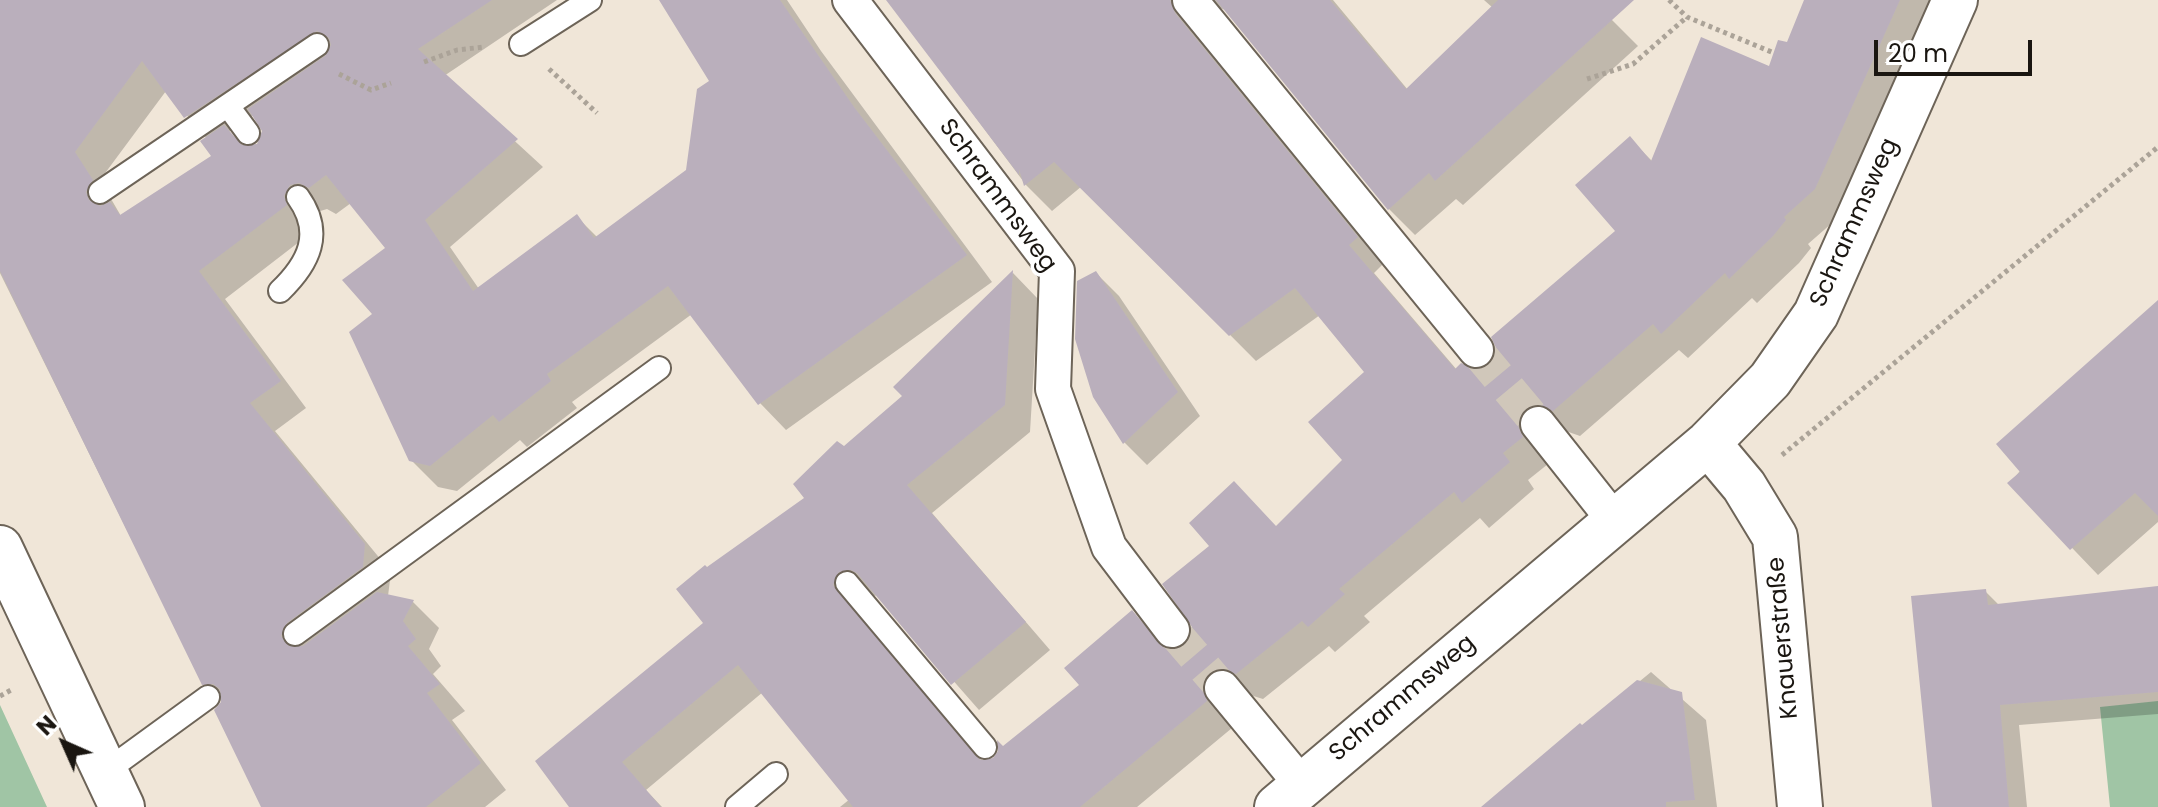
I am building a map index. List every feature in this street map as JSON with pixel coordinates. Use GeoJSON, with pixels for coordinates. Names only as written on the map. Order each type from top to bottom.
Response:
{"type":"FeatureCollection","features":[{"type":"Feature","properties":{"kind":"street","name":"Schrammsweg"},"geometry":{"type":"LineString","coordinates":[[850,0],[1057,271],[1053,389],[1109,547],[1172,630]]}},
{"type":"Feature","properties":{"kind":"street"},"geometry":{"type":"LineString","coordinates":[[1190,0],[1476,350]]}},
{"type":"Feature","properties":{"kind":"street","name":"Schrammsweg"},"geometry":{"type":"LineString","coordinates":[[1222,688],[1290,796],[1708,443],[1770,380],[1816,314],[1955,0]]}},
{"type":"Feature","properties":{"kind":"street"},"geometry":{"type":"LineString","coordinates":[[1538,424],[1614,520]]}},
{"type":"Feature","properties":{"kind":"street","name":"Knauerstraße"},"geometry":{"type":"LineString","coordinates":[[1708,443],[1744,486],[1775,537],[1800,807]]}},
{"type":"Feature","properties":{"kind":"street"},"geometry":{"type":"LineString","coordinates":[[3,561],[114,790]]}},
{"type":"Feature","properties":{"kind":"lane"},"geometry":{"type":"LineString","coordinates":[[521,44],[590,0]]}},
{"type":"Feature","properties":{"kind":"lane"},"geometry":{"type":"LineString","coordinates":[[100,192],[317,45]]}},
{"type":"Feature","properties":{"kind":"lane"},"geometry":{"type":"LineString","coordinates":[[228,106],[248,133]]}},
{"type":"Feature","properties":{"kind":"lane"},"geometry":{"type":"LineString","coordinates":[[280,291],[298,273],[310,251],[314,232],[308,211],[298,197]]}},
{"type":"Feature","properties":{"kind":"lane"},"geometry":{"type":"LineString","coordinates":[[295,634],[659,368]]}},
{"type":"Feature","properties":{"kind":"lane"},"geometry":{"type":"LineString","coordinates":[[847,583],[985,747]]}},
{"type":"Feature","properties":{"kind":"lane"},"geometry":{"type":"LineString","coordinates":[[114,790],[208,697]]}},
{"type":"Feature","properties":{"kind":"lane"},"geometry":{"type":"LineString","coordinates":[[737,807],[776,774]]}},
{"type":"Feature","properties":{"kind":"path"},"geometry":{"type":"LineString","coordinates":[[1669,0],[1687,17],[1774,53]]}},
{"type":"Feature","properties":{"kind":"path"},"geometry":{"type":"LineString","coordinates":[[1587,79],[1633,64],[1687,17]]}},
{"type":"Feature","properties":{"kind":"path"},"geometry":{"type":"LineString","coordinates":[[424,62],[457,50],[521,44],[597,113]]}},
{"type":"Feature","properties":{"kind":"path"},"geometry":{"type":"LineString","coordinates":[[317,45],[340,75],[371,90],[391,83]]}},
{"type":"Feature","properties":{"kind":"path"},"geometry":{"type":"LineString","coordinates":[[1744,486],[2158,147]]}},
{"type":"Feature","properties":{"kind":"green space"},"geometry":{"type":"Polygon","coordinates":[[[2158,701],[2158,807],[2110,807],[2100,707],[2158,701]]]}},
{"type":"Feature","properties":{"kind":"green space"},"geometry":{"type":"Polygon","coordinates":[[[0,705],[47,807],[0,807],[0,705]]]}},
{"type":"Feature","properties":{"kind":"building"},"geometry":{"type":"Polygon","coordinates":[[[0,0],[492,0],[418,49],[518,139],[425,220],[473,291],[577,214],[594,238],[686,170],[697,89],[709,81],[659,0],[780,0],[854,107],[967,255],[758,405],[668,286],[547,374],[551,381],[499,422],[493,415],[430,466],[409,461],[349,332],[372,314],[342,280],[385,248],[326,175],[309,188],[299,183],[290,185],[284,196],[287,205],[199,271],[281,381],[250,403],[365,544],[363,567],[287,623],[281,636],[289,646],[303,646],[377,592],[414,600],[403,621],[416,639],[408,646],[440,684],[427,693],[481,763],[426,807],[261,807],[214,710],[221,702],[220,689],[213,684],[202,685],[0,271],[0,0]],[[317,31],[184,118],[142,61],[75,152],[93,180],[86,192],[89,200],[100,206],[110,202],[120,215],[211,156],[200,141],[224,125],[242,145],[257,144],[262,131],[248,109],[325,56],[331,45],[329,38],[317,31]]]}},
{"type":"Feature","properties":{"kind":"building"},"geometry":{"type":"Polygon","coordinates":[[[886,0],[1170,0],[1175,13],[1358,237],[1349,245],[1455,369],[1461,363],[1478,370],[1494,358],[1496,348],[1491,337],[1615,231],[1575,185],[1630,136],[1651,161],[1701,37],[1769,66],[1778,40],[1787,42],[1804,0],[1900,0],[1815,189],[1784,217],[1786,220],[1773,236],[1729,279],[1725,273],[1661,334],[1653,324],[1553,411],[1536,404],[1525,409],[1518,426],[1523,437],[1503,453],[1510,462],[1462,503],[1454,492],[1339,589],[1345,594],[1308,627],[1302,621],[1236,674],[1219,668],[1210,672],[1203,682],[1207,701],[1080,807],[853,807],[738,665],[622,762],[661,807],[569,807],[535,761],[703,623],[676,589],[705,565],[707,567],[804,498],[793,484],[837,441],[844,446],[902,396],[893,387],[1013,270],[1005,405],[907,485],[1026,622],[951,685],[857,573],[851,570],[839,572],[833,585],[980,760],[993,758],[998,751],[997,740],[1003,746],[1079,685],[1064,668],[1132,610],[1164,648],[1174,650],[1185,645],[1192,627],[1162,584],[1209,546],[1189,523],[1234,481],[1276,526],[1342,460],[1308,422],[1364,372],[1295,288],[1229,336],[1054,162],[1024,186],[1019,169],[1019,175],[886,0]]]}},
{"type":"Feature","properties":{"kind":"building"},"geometry":{"type":"Polygon","coordinates":[[[1216,0],[1330,0],[1406,89],[1498,0],[1634,0],[1435,181],[1429,173],[1388,210],[1216,0]]]}},
{"type":"Feature","properties":{"kind":"building"},"geometry":{"type":"Polygon","coordinates":[[[1096,271],[1178,392],[1123,444],[1093,397],[1075,339],[1077,281],[1096,271]]]}},
{"type":"Feature","properties":{"kind":"building"},"geometry":{"type":"Polygon","coordinates":[[[2158,300],[2158,516],[2135,493],[2070,550],[2007,483],[2020,472],[1996,444],[2158,300]]]}},
{"type":"Feature","properties":{"kind":"building"},"geometry":{"type":"Polygon","coordinates":[[[2158,586],[2158,692],[2000,705],[2009,807],[1932,807],[1911,596],[1986,589],[1988,605],[2158,586]]]}},
{"type":"Feature","properties":{"kind":"building"},"geometry":{"type":"Polygon","coordinates":[[[1637,680],[1682,692],[1695,800],[1666,802],[1666,807],[1481,807],[1580,723],[1582,725],[1637,680]]]}},
{"type":"Feature","properties":{"kind":"tunnel"},"geometry":{"type":"LineString","coordinates":[[1476,350],[1538,424]]}},
{"type":"Feature","properties":{"kind":"tunnel"},"geometry":{"type":"LineString","coordinates":[[1172,630],[1222,688]]}}]}
